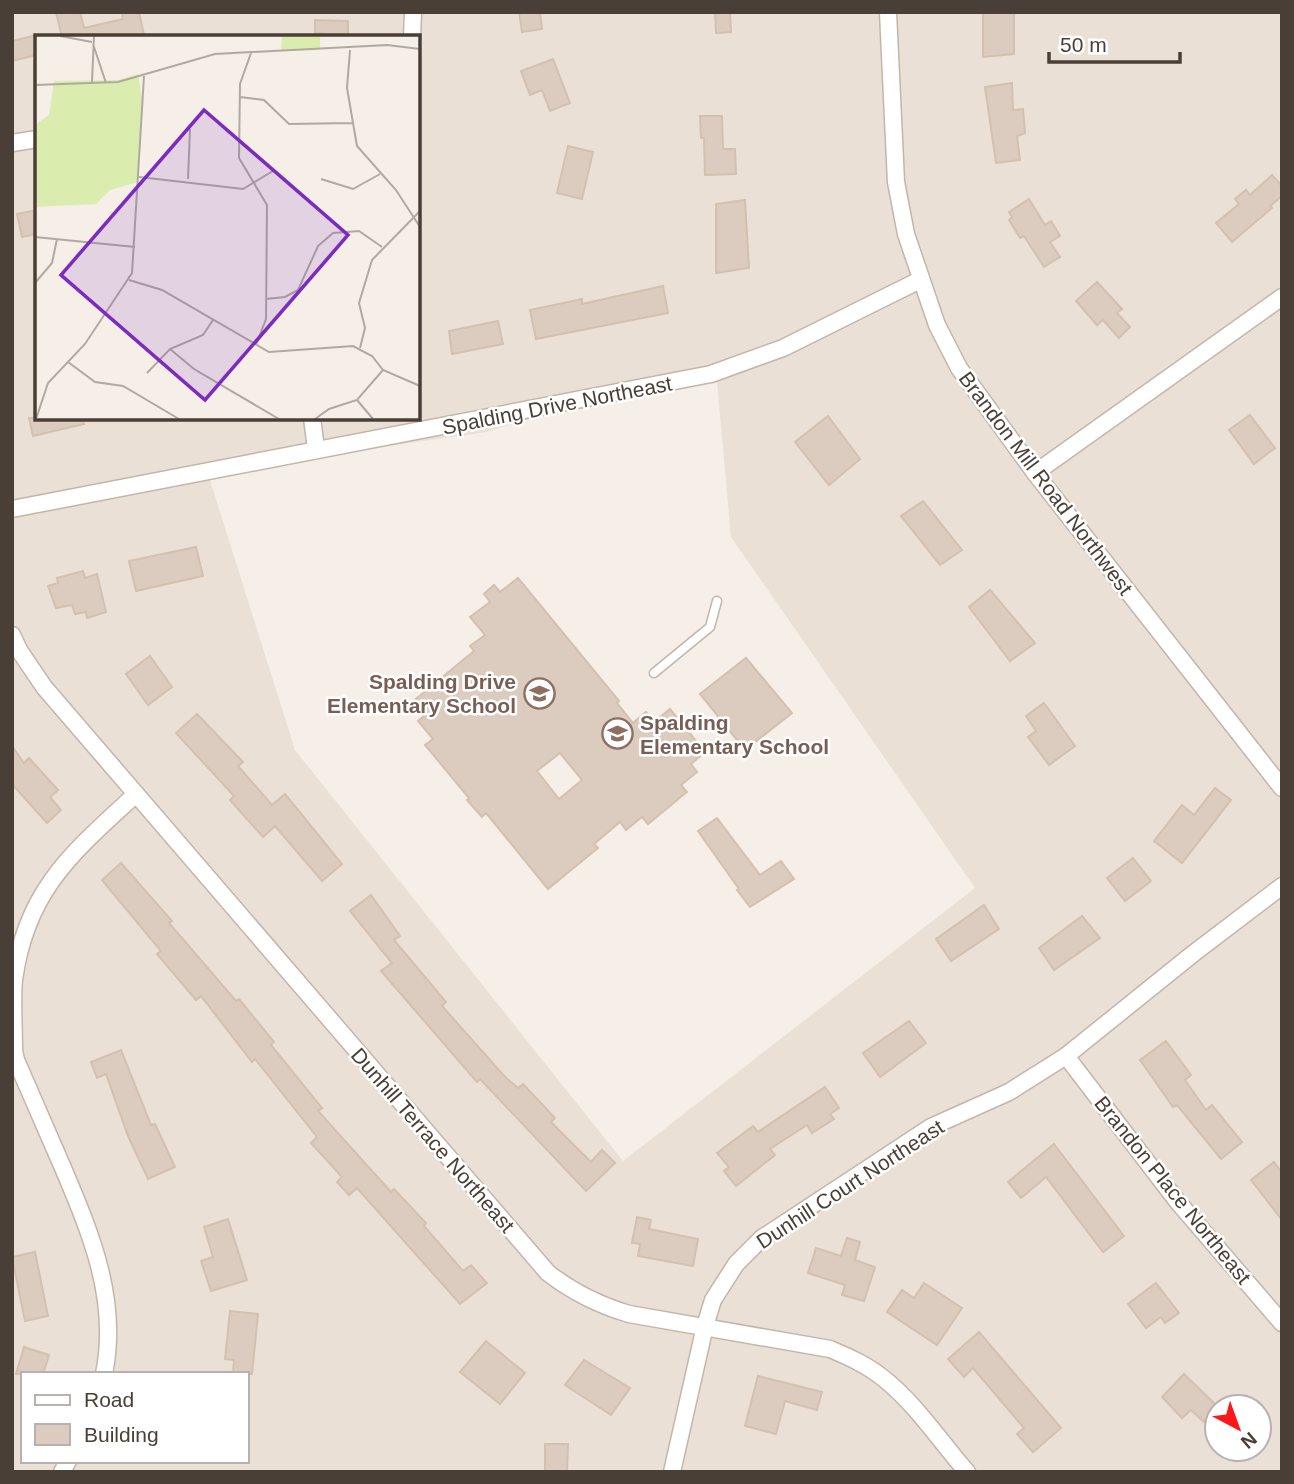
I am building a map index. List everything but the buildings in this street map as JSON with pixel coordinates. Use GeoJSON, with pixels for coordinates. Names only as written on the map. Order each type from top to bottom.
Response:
{"type":"FeatureCollection","features":[{"type":"Feature","properties":{"kind":"street"},"geometry":{"type":"LineString","coordinates":[[412,35],[413,12]]}},
{"type":"Feature","properties":{"kind":"street","name":"Brandon Mill Road Northwest"},"geometry":{"type":"LineString","coordinates":[[887,12],[896,183],[906,234],[937,325],[959,368],[1035,473],[1282,788]]}},
{"type":"Feature","properties":{"kind":"street"},"geometry":{"type":"LineString","coordinates":[[12,144],[35,139]]}},
{"type":"Feature","properties":{"kind":"street","name":"Spalding Drive Northeast"},"geometry":{"type":"LineString","coordinates":[[12,509],[711,374],[783,348],[920,280]]}},
{"type":"Feature","properties":{"kind":"street"},"geometry":{"type":"LineString","coordinates":[[1035,473],[1282,297]]}},
{"type":"Feature","properties":{"kind":"street"},"geometry":{"type":"LineString","coordinates":[[312,420],[316,449]]}},
{"type":"Feature","properties":{"kind":"street","name":"Dunhill Terrace Northeast"},"geometry":{"type":"LineString","coordinates":[[12,635],[44,687],[548,1273],[574,1293],[629,1314],[705,1325],[830,1349],[858,1361],[884,1378],[902,1396],[967,1472]]}},
{"type":"Feature","properties":{"kind":"street"},"geometry":{"type":"LineString","coordinates":[[104,1372],[109,1329],[106,1291],[99,1260],[89,1229],[16,1060],[14,981],[24,932],[47,884],[72,854],[135,795]]}},
{"type":"Feature","properties":{"kind":"street","name":"Dunhill Court Northeast"},"geometry":{"type":"LineString","coordinates":[[672,1472],[713,1300],[726,1276],[743,1255],[762,1238],[931,1128],[1009,1092],[1066,1056],[1282,886]]}},
{"type":"Feature","properties":{"kind":"street","name":"Brandon Place Northeast"},"geometry":{"type":"LineString","coordinates":[[1066,1056],[1177,1201],[1282,1323]]}},
{"type":"Feature","properties":{"kind":"lane"},"geometry":{"type":"LineString","coordinates":[[654,673],[709,626],[717,601]]}},
{"type":"Feature","properties":{"kind":"shaded area"},"geometry":{"type":"Polygon","coordinates":[[[12,12],[1282,12],[1282,1472],[12,1472],[12,12]],[[717,382],[619,391],[487,432],[298,459],[209,477],[295,750],[623,1161],[975,888],[731,537],[717,382]]]}},
{"type":"Feature","properties":{"kind":"place","name":"Spalding Drive Elementary School"},"geometry":{"type":"Point","coordinates":[539,693]}},
{"type":"Feature","properties":{"kind":"place","name":"Spalding Elementary School"},"geometry":{"type":"Point","coordinates":[617,734]}}]}
